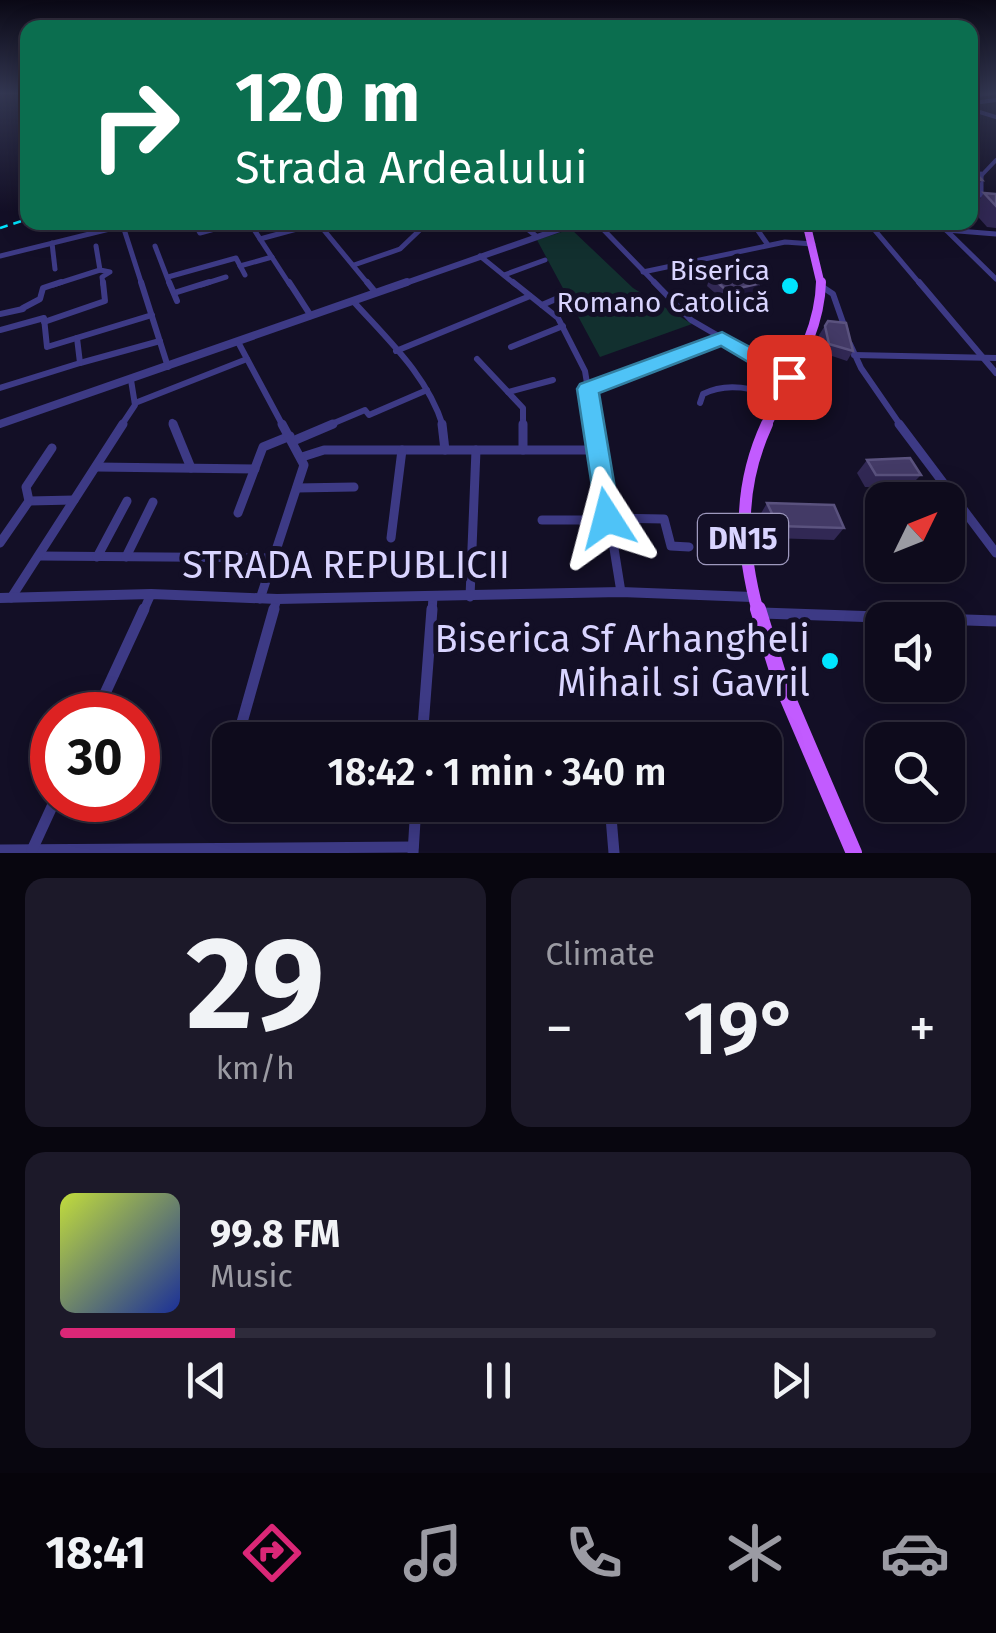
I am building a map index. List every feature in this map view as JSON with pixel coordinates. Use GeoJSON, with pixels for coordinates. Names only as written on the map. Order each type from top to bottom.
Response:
{"type":"FeatureCollection","features":[{"type":"Feature","properties":{"kind":"main road","name":"DN15"},"geometry":{"type":"LineString","coordinates":[[808,230],[822,286],[814,323],[752,453],[743,500],[745,554],[752,597],[854,853]]}},
{"type":"Feature","properties":{"kind":"street"},"geometry":{"type":"LineString","coordinates":[[978,182],[983,169],[996,160]]}},
{"type":"Feature","properties":{"kind":"street"},"geometry":{"type":"LineString","coordinates":[[978,169],[983,169]]}},
{"type":"Feature","properties":{"kind":"street"},"geometry":{"type":"LineString","coordinates":[[978,190],[996,217]]}},
{"type":"Feature","properties":{"kind":"street"},"geometry":{"type":"LineString","coordinates":[[0,256],[106,230]]}},
{"type":"Feature","properties":{"kind":"street"},"geometry":{"type":"LineString","coordinates":[[124,230],[168,367]]}},
{"type":"Feature","properties":{"kind":"street"},"geometry":{"type":"LineString","coordinates":[[254,230],[311,316]]}},
{"type":"Feature","properties":{"kind":"street"},"geometry":{"type":"LineString","coordinates":[[260,240],[294,230]]}},
{"type":"Feature","properties":{"kind":"street"},"geometry":{"type":"LineString","coordinates":[[324,230],[376,293]]}},
{"type":"Feature","properties":{"kind":"street"},"geometry":{"type":"LineString","coordinates":[[354,265],[400,249],[415,230]]}},
{"type":"Feature","properties":{"kind":"street"},"geometry":{"type":"LineString","coordinates":[[529,230],[536,236]]}},
{"type":"Feature","properties":{"kind":"street"},"geometry":{"type":"LineString","coordinates":[[0,424],[555,230]]}},
{"type":"Feature","properties":{"kind":"street"},"geometry":{"type":"LineString","coordinates":[[604,230],[692,320],[789,377]]}},
{"type":"Feature","properties":{"kind":"street"},"geometry":{"type":"LineString","coordinates":[[758,230],[768,245]]}},
{"type":"Feature","properties":{"kind":"street"},"geometry":{"type":"LineString","coordinates":[[875,230],[996,372]]}},
{"type":"Feature","properties":{"kind":"street"},"geometry":{"type":"LineString","coordinates":[[946,230],[996,279]]}},
{"type":"Feature","properties":{"kind":"street"},"geometry":{"type":"LineString","coordinates":[[966,230],[996,234]]}},
{"type":"Feature","properties":{"kind":"street"},"geometry":{"type":"LineString","coordinates":[[644,272],[785,242],[812,244]]}},
{"type":"Feature","properties":{"kind":"street"},"geometry":{"type":"LineString","coordinates":[[52,243],[54,270]]}},
{"type":"Feature","properties":{"kind":"street"},"geometry":{"type":"LineString","coordinates":[[96,246],[100,270]]}},
{"type":"Feature","properties":{"kind":"street"},"geometry":{"type":"LineString","coordinates":[[156,246],[175,296],[226,277]]}},
{"type":"Feature","properties":{"kind":"street"},"geometry":{"type":"LineString","coordinates":[[480,256],[563,326],[584,371],[621,592]]}},
{"type":"Feature","properties":{"kind":"street"},"geometry":{"type":"LineString","coordinates":[[240,266],[272,257]]}},
{"type":"Feature","properties":{"kind":"street"},"geometry":{"type":"LineString","coordinates":[[168,277],[236,258],[245,275]]}},
{"type":"Feature","properties":{"kind":"street"},"geometry":{"type":"LineString","coordinates":[[504,275],[545,260]]}},
{"type":"Feature","properties":{"kind":"street"},"geometry":{"type":"LineString","coordinates":[[0,314],[40,299],[39,291],[43,288],[100,270],[110,272],[102,277],[101,304],[44,322]]}},
{"type":"Feature","properties":{"kind":"street"},"geometry":{"type":"LineString","coordinates":[[822,286],[833,294],[854,355],[957,506],[996,553]]}},
{"type":"Feature","properties":{"kind":"street"},"geometry":{"type":"LineString","coordinates":[[542,305],[566,295]]}},
{"type":"Feature","properties":{"kind":"street"},"geometry":{"type":"LineString","coordinates":[[396,351],[531,296]]}},
{"type":"Feature","properties":{"kind":"street"},"geometry":{"type":"LineString","coordinates":[[353,301],[427,390],[442,414],[447,429],[445,450]]}},
{"type":"Feature","properties":{"kind":"street"},"geometry":{"type":"LineString","coordinates":[[24,308],[24,323]]}},
{"type":"Feature","properties":{"kind":"street"},"geometry":{"type":"LineString","coordinates":[[0,330],[44,318],[46,347],[152,316]]}},
{"type":"Feature","properties":{"kind":"street"},"geometry":{"type":"LineString","coordinates":[[511,347],[563,326]]}},
{"type":"Feature","properties":{"kind":"street"},"geometry":{"type":"LineString","coordinates":[[76,338],[80,363]]}},
{"type":"Feature","properties":{"kind":"street"},"geometry":{"type":"LineString","coordinates":[[587,389],[722,338]]}},
{"type":"Feature","properties":{"kind":"street"},"geometry":{"type":"LineString","coordinates":[[0,388],[160,342]]}},
{"type":"Feature","properties":{"kind":"street"},"geometry":{"type":"LineString","coordinates":[[238,342],[304,464],[260,599]]}},
{"type":"Feature","properties":{"kind":"street"},"geometry":{"type":"LineString","coordinates":[[854,355],[996,358]]}},
{"type":"Feature","properties":{"kind":"street"},"geometry":{"type":"LineString","coordinates":[[476,358],[523,408],[524,450]]}},
{"type":"Feature","properties":{"kind":"street"},"geometry":{"type":"LineString","coordinates":[[6,598],[39,556],[135,403],[248,360]]}},
{"type":"Feature","properties":{"kind":"street"},"geometry":{"type":"LineString","coordinates":[[131,380],[135,403]]}},
{"type":"Feature","properties":{"kind":"street"},"geometry":{"type":"LineString","coordinates":[[508,392],[553,380]]}},
{"type":"Feature","properties":{"kind":"street"},"geometry":{"type":"LineString","coordinates":[[700,403],[702,394],[712,388],[748,388],[779,397]]}},
{"type":"Feature","properties":{"kind":"street"},"geometry":{"type":"LineString","coordinates":[[238,513],[263,447],[366,410],[369,416],[427,390]]}},
{"type":"Feature","properties":{"kind":"street"},"geometry":{"type":"LineString","coordinates":[[172,422],[190,468]]}},
{"type":"Feature","properties":{"kind":"street"},"geometry":{"type":"LineString","coordinates":[[30,502],[26,488],[52,448]]}},
{"type":"Feature","properties":{"kind":"street"},"geometry":{"type":"LineString","coordinates":[[302,457],[324,450],[597,450]]}},
{"type":"Feature","properties":{"kind":"street"},"geometry":{"type":"LineString","coordinates":[[392,538],[402,450]]}},
{"type":"Feature","properties":{"kind":"street"},"geometry":{"type":"LineString","coordinates":[[470,596],[476,450]]}},
{"type":"Feature","properties":{"kind":"street"},"geometry":{"type":"LineString","coordinates":[[96,467],[255,468]]}},
{"type":"Feature","properties":{"kind":"street"},"geometry":{"type":"LineString","coordinates":[[297,488],[354,487]]}},
{"type":"Feature","properties":{"kind":"street"},"geometry":{"type":"LineString","coordinates":[[30,502],[74,500]]}},
{"type":"Feature","properties":{"kind":"street"},"geometry":{"type":"LineString","coordinates":[[0,543],[30,502]]}},
{"type":"Feature","properties":{"kind":"street"},"geometry":{"type":"LineString","coordinates":[[97,557],[127,502]]}},
{"type":"Feature","properties":{"kind":"street"},"geometry":{"type":"LineString","coordinates":[[126,557],[153,502]]}},
{"type":"Feature","properties":{"kind":"street"},"geometry":{"type":"LineString","coordinates":[[542,520],[664,520],[671,546],[689,546]]}},
{"type":"Feature","properties":{"kind":"street"},"geometry":{"type":"LineString","coordinates":[[39,556],[274,558]]}},
{"type":"Feature","properties":{"kind":"street","name":"STRADA REPUBLICII"},"geometry":{"type":"LineString","coordinates":[[6,598],[151,594],[277,599],[621,592],[752,597]]}},
{"type":"Feature","properties":{"kind":"street"},"geometry":{"type":"LineString","coordinates":[[106,692],[151,594]]}},
{"type":"Feature","properties":{"kind":"street"},"geometry":{"type":"LineString","coordinates":[[424,722],[434,596]]}},
{"type":"Feature","properties":{"kind":"street"},"geometry":{"type":"LineString","coordinates":[[242,722],[277,599]]}},
{"type":"Feature","properties":{"kind":"street"},"geometry":{"type":"LineString","coordinates":[[758,613],[996,621]]}},
{"type":"Feature","properties":{"kind":"street"},"geometry":{"type":"LineString","coordinates":[[32,850],[45,822]]}},
{"type":"Feature","properties":{"kind":"street"},"geometry":{"type":"LineString","coordinates":[[0,850],[413,850],[415,822]]}},
{"type":"Feature","properties":{"kind":"street"},"geometry":{"type":"LineString","coordinates":[[611,822],[614,853]]}},
{"type":"Feature","properties":{"kind":"green space"},"geometry":{"type":"Polygon","coordinates":[[[572,230],[633,288],[692,324],[600,357],[537,240],[572,230]]]}},
{"type":"Feature","properties":{"kind":"building"},"geometry":{"type":"Polygon","coordinates":[[[984,193],[996,194],[996,206],[984,193]]]}},
{"type":"Feature","properties":{"kind":"building"},"geometry":{"type":"Polygon","coordinates":[[[744,269],[761,283],[727,291],[710,276],[744,269]]]}},
{"type":"Feature","properties":{"kind":"building"},"geometry":{"type":"Polygon","coordinates":[[[828,321],[846,323],[853,351],[829,344],[825,326],[828,321]]]}},
{"type":"Feature","properties":{"kind":"building"},"geometry":{"type":"Polygon","coordinates":[[[910,458],[921,475],[876,475],[867,460],[910,458]]]}},
{"type":"Feature","properties":{"kind":"building"},"geometry":{"type":"Polygon","coordinates":[[[767,503],[834,505],[844,528],[778,526],[767,503]]]}},
{"type":"Feature","properties":{"kind":"railway"},"geometry":{"type":"LineString","coordinates":[[0,228],[20,222]]}},
{"type":"Feature","properties":{"kind":"place","name":"Biserica Romano Catolică"},"geometry":{"type":"Point","coordinates":[790,286]}},
{"type":"Feature","properties":{"kind":"place","name":"Biserica Sf Arhangheli Mihail si Gavril"},"geometry":{"type":"Point","coordinates":[830,661]}},
{"type":"Feature","properties":{"kind":"route"},"geometry":{"type":"LineString","coordinates":[[607,518],[587,389],[722,338],[789,377]]}}]}
